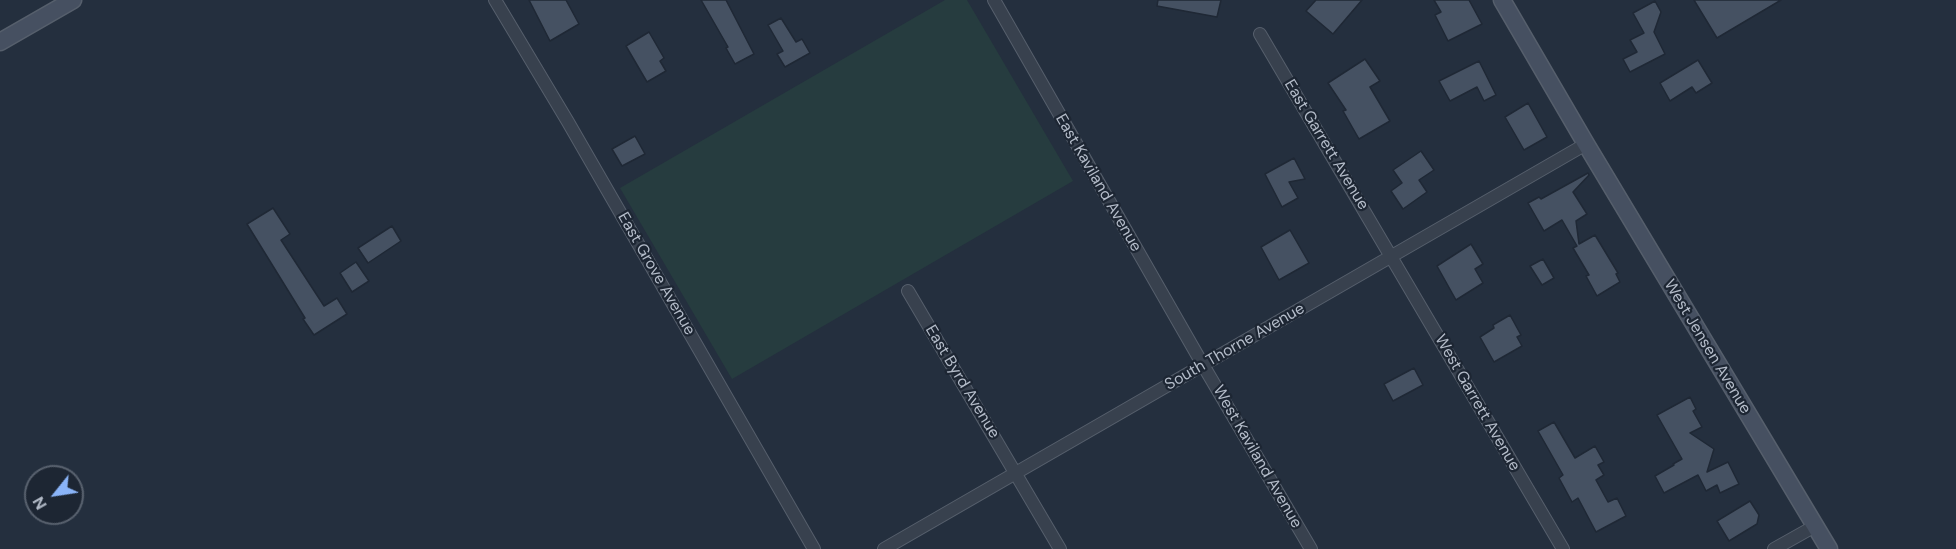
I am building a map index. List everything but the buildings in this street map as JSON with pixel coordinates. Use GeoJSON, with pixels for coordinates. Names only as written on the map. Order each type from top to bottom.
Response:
{"type":"FeatureCollection","features":[{"type":"Feature","properties":{"kind":"street"},"geometry":{"type":"LineString","coordinates":[[0,42],[73,0]]}},
{"type":"Feature","properties":{"kind":"street","name":"East Grove Avenue"},"geometry":{"type":"LineString","coordinates":[[495,0],[568,122],[814,549]]}},
{"type":"Feature","properties":{"kind":"street","name":"East Kaviland Avenue"},"geometry":{"type":"LineString","coordinates":[[994,0],[1203,365]]}},
{"type":"Feature","properties":{"kind":"street","name":"West Jensen Avenue"},"geometry":{"type":"LineString","coordinates":[[1502,0],[1829,549]]}},
{"type":"Feature","properties":{"kind":"street","name":"East Garrett Avenue"},"geometry":{"type":"LineString","coordinates":[[1260,34],[1392,257]]}},
{"type":"Feature","properties":{"kind":"street","name":"South Thorne Avenue"},"geometry":{"type":"LineString","coordinates":[[885,549],[1586,144]]}},
{"type":"Feature","properties":{"kind":"street","name":"West Garrett Avenue"},"geometry":{"type":"LineString","coordinates":[[1392,257],[1563,549]]}},
{"type":"Feature","properties":{"kind":"street","name":"East Byrd Avenue"},"geometry":{"type":"LineString","coordinates":[[908,291],[1060,549]]}},
{"type":"Feature","properties":{"kind":"street","name":"West Kaviland Avenue"},"geometry":{"type":"LineString","coordinates":[[1203,365],[1311,549]]}},
{"type":"Feature","properties":{"kind":"street"},"geometry":{"type":"LineString","coordinates":[[1774,549],[1815,526]]}},
{"type":"Feature","properties":{"kind":"green space"},"geometry":{"type":"Polygon","coordinates":[[[945,0],[967,0],[1073,181],[732,379],[620,188],[945,0]]]}}]}
